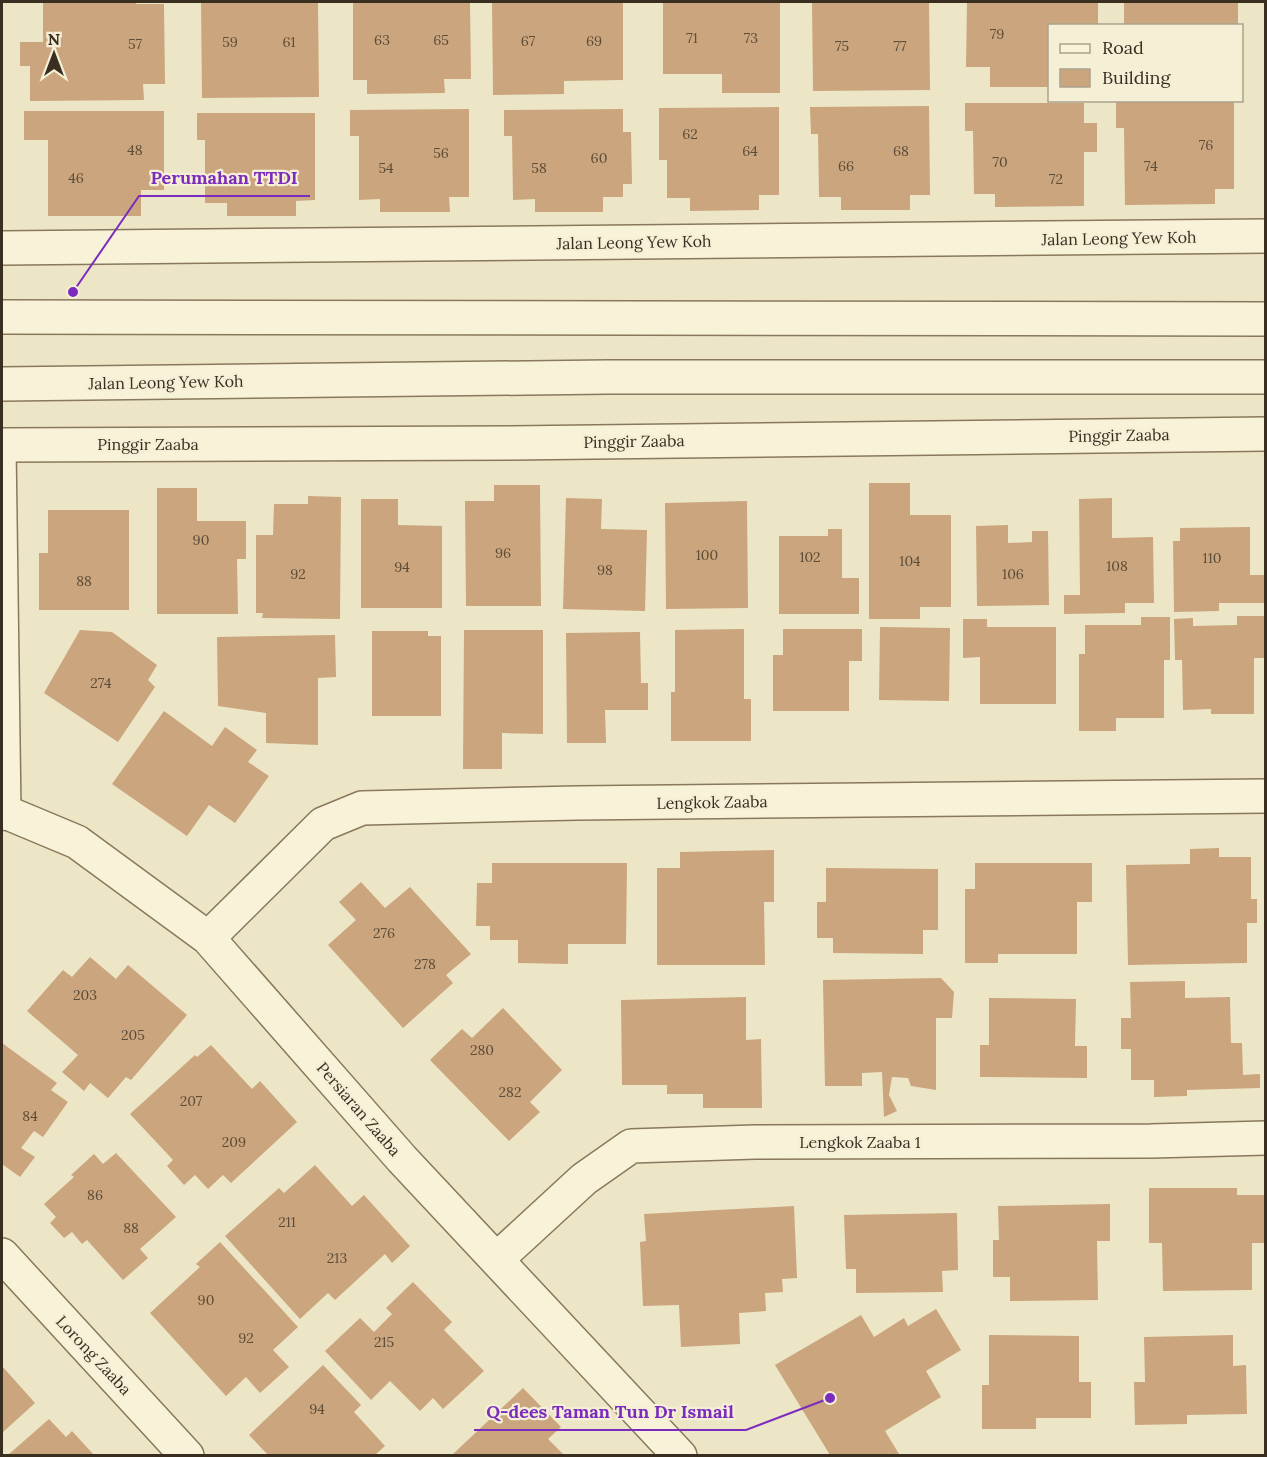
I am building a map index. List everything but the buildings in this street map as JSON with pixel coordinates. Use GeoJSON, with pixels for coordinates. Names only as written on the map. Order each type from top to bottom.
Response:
{"type":"FeatureCollection","features":[{"type":"Feature","properties":{"kind":"street","name":"Jalan Leong Yew Koh"},"geometry":{"type":"LineString","coordinates":[[2,248],[1266,236]]}},
{"type":"Feature","properties":{"kind":"street"},"geometry":{"type":"LineString","coordinates":[[2,317],[1266,319]]}},
{"type":"Feature","properties":{"kind":"street","name":"Jalan Leong Yew Koh"},"geometry":{"type":"LineString","coordinates":[[2,384],[607,377],[1266,377]]}},
{"type":"Feature","properties":{"kind":"street","name":"Pinggir Zaaba"},"geometry":{"type":"LineString","coordinates":[[3,445],[510,443],[1266,434]]}},
{"type":"Feature","properties":{"kind":"street","name":"Lengkok Zaaba"},"geometry":{"type":"LineString","coordinates":[[208,938],[323,824],[362,808],[577,803],[1266,796]]}},
{"type":"Feature","properties":{"kind":"street","name":"Persiaran Zaaba"},"geometry":{"type":"LineString","coordinates":[[6,814],[77,842],[208,938],[402,1159],[680,1455]]}},
{"type":"Feature","properties":{"kind":"street","name":"Lengkok Zaaba 1"},"geometry":{"type":"LineString","coordinates":[[497,1259],[584,1179],[631,1146],[755,1142],[1266,1138]]}},
{"type":"Feature","properties":{"kind":"street","name":"Lorong Zaaba"},"geometry":{"type":"LineString","coordinates":[[2,1255],[187,1455]]}},
{"type":"Feature","properties":{"kind":"lane"},"geometry":{"type":"LineString","coordinates":[[3,445],[6,814]]}},
{"type":"Feature","properties":{"kind":"place","name":"Perumahan TTDI"},"geometry":{"type":"Point","coordinates":[73,292]}},
{"type":"Feature","properties":{"kind":"place","name":"Q-dees Taman Tun Dr Ismail"},"geometry":{"type":"Point","coordinates":[830,1398]}}]}
